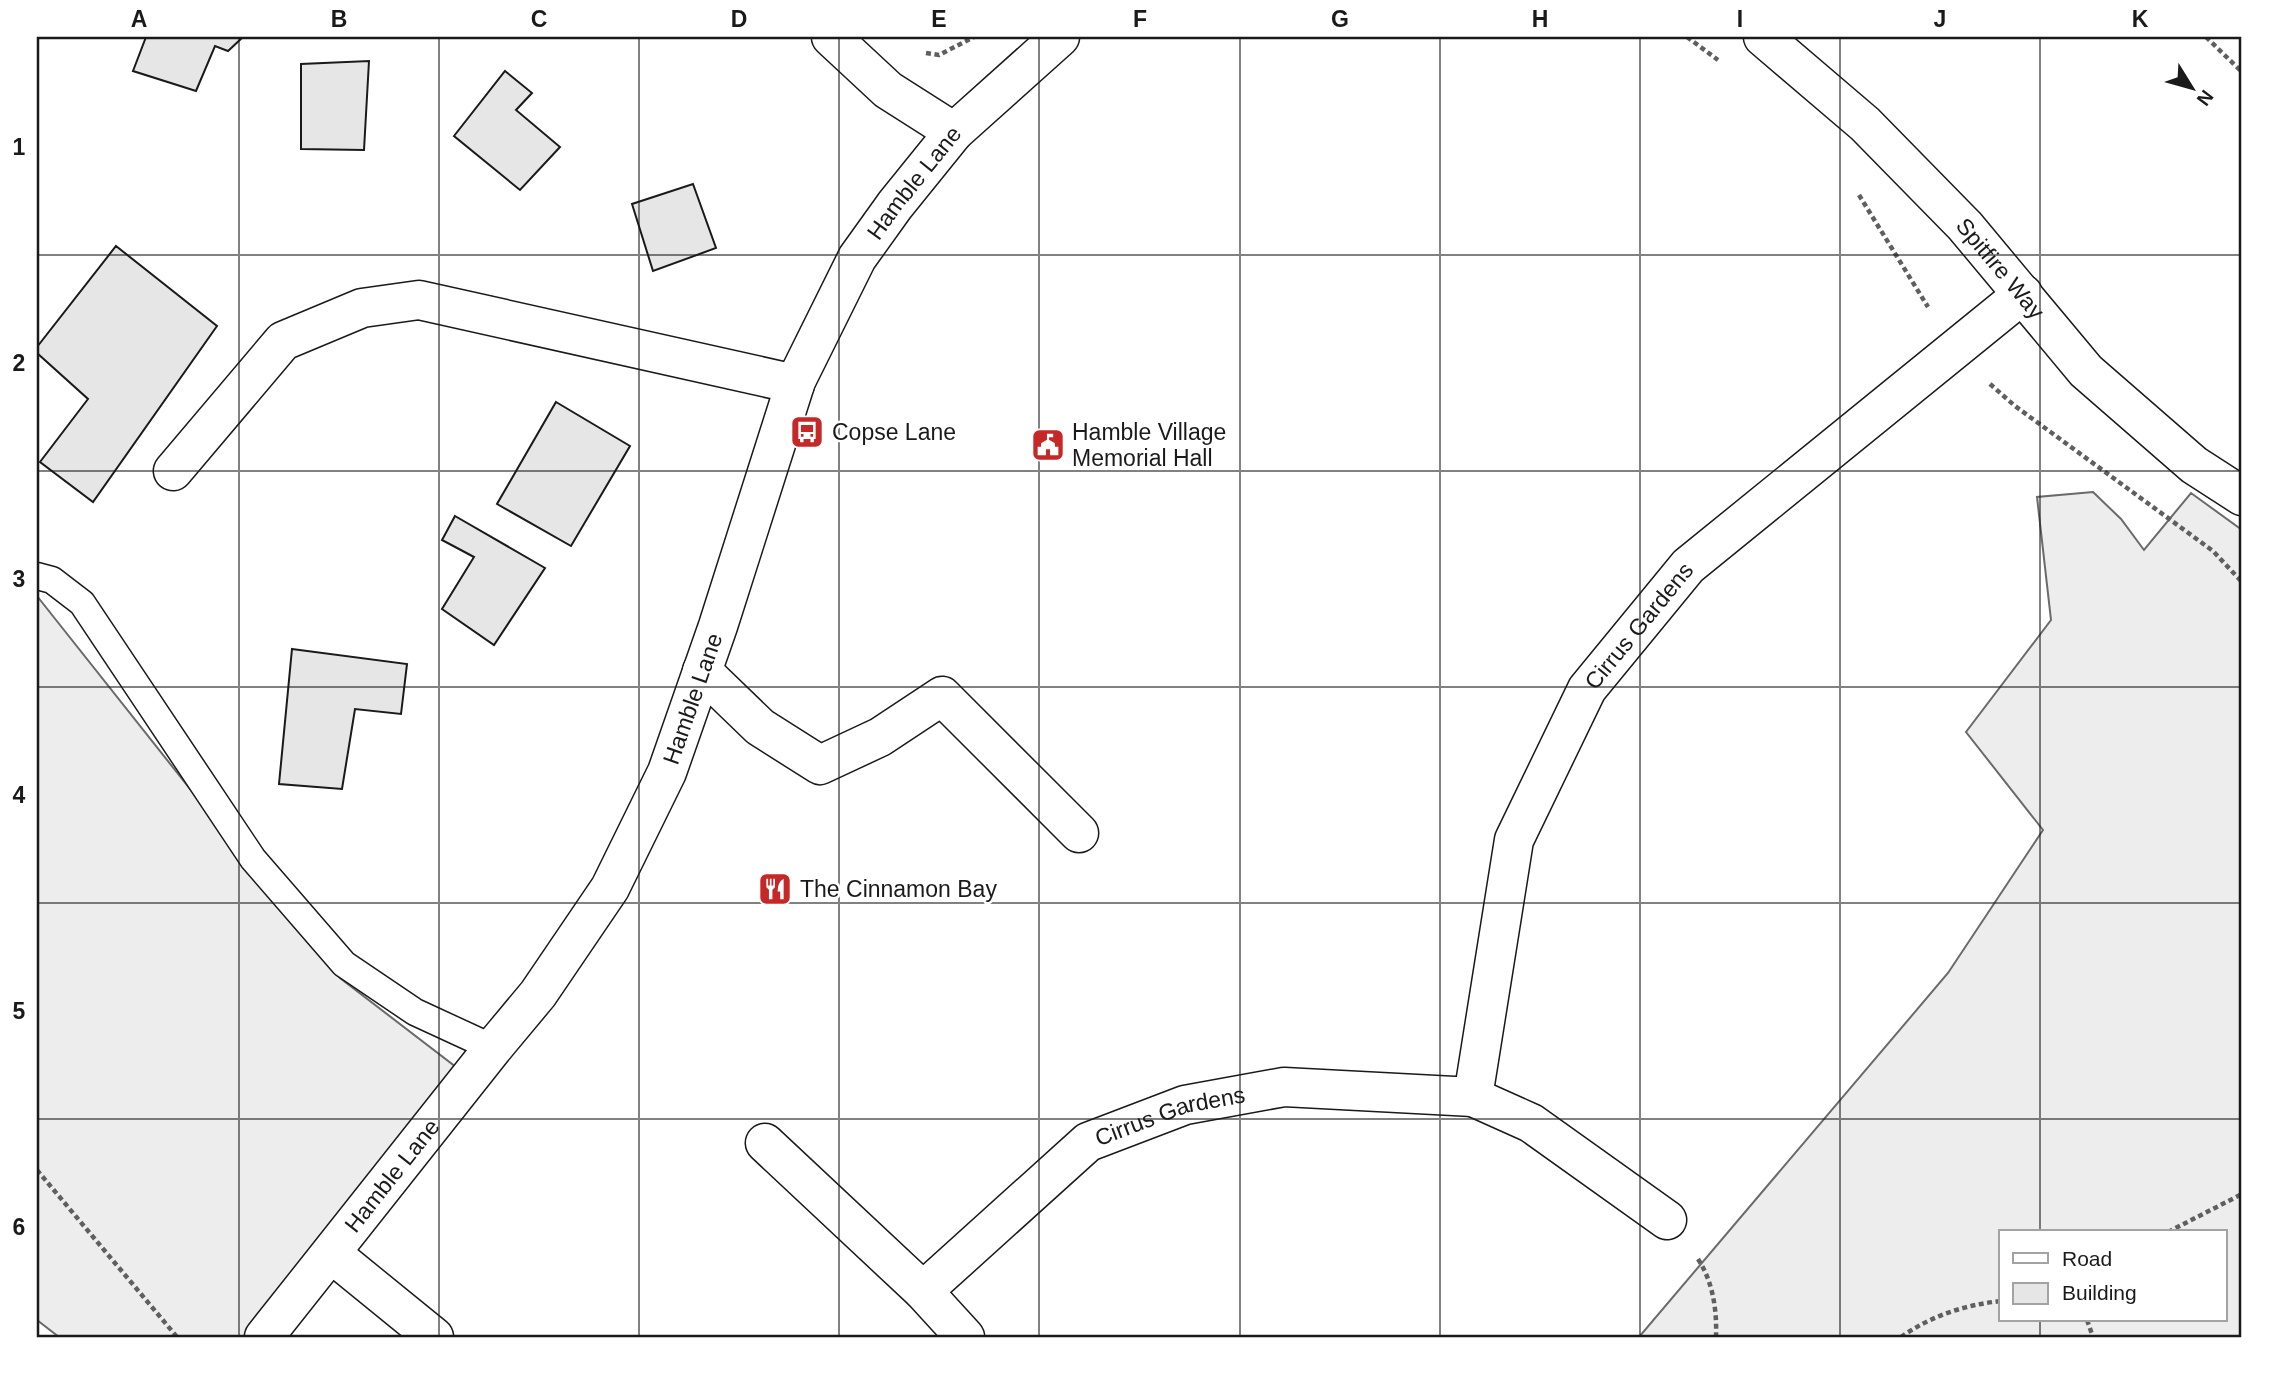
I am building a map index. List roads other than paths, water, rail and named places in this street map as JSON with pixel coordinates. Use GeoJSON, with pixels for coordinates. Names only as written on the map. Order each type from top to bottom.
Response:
{"type":"FeatureCollection","features":[{"type":"Feature","properties":{"kind":"street"},"geometry":{"type":"LineString","coordinates":[[831,37],[888,90],[954,132]]}},
{"type":"Feature","properties":{"kind":"street","name":"Hamble Lane"},"geometry":{"type":"LineString","coordinates":[[264,1337],[538,994],[610,888],[667,772],[718,626],[795,384],[857,258],[954,132],[1060,37]]}},
{"type":"Feature","properties":{"kind":"street","name":"Spitfire Way"},"geometry":{"type":"LineString","coordinates":[[1763,37],[1865,124],[1965,226],[2086,371],[2194,465],[2242,496]]}},
{"type":"Feature","properties":{"kind":"street","name":"Cirrus Gardens"},"geometry":{"type":"LineString","coordinates":[[1473,1097],[1514,839],[1587,689],[1688,566],[2023,294]]}},
{"type":"Feature","properties":{"kind":"street"},"geometry":{"type":"LineString","coordinates":[[173,471],[283,341],[362,308],[390,304],[419,300],[795,384]]}},
{"type":"Feature","properties":{"kind":"street"},"geometry":{"type":"LineString","coordinates":[[702,671],[760,727],[820,765],[880,737],[942,696],[1079,833]]}},
{"type":"Feature","properties":{"kind":"street","name":"Cirrus Gardens"},"geometry":{"type":"LineString","coordinates":[[923,1291],[1088,1142],[1185,1105],[1284,1087],[1473,1097],[1531,1124],[1667,1220]]}},
{"type":"Feature","properties":{"kind":"street"},"geometry":{"type":"LineString","coordinates":[[765,1143],[923,1291],[965,1337]]}},
{"type":"Feature","properties":{"kind":"street"},"geometry":{"type":"LineString","coordinates":[[332,1254],[434,1337]]}},
{"type":"Feature","properties":{"kind":"lane"},"geometry":{"type":"LineString","coordinates":[[37,576],[52,580],[82,603],[253,859],[344,964],[415,1012],[493,1048]]}},
{"type":"Feature","properties":{"kind":"place","name":"Copse Lane"},"geometry":{"type":"Point","coordinates":[807,432]}},
{"type":"Feature","properties":{"kind":"place","name":"Hamble Village Memorial Hall"},"geometry":{"type":"Point","coordinates":[1048,445]}},
{"type":"Feature","properties":{"kind":"place","name":"The Cinnamon Bay"},"geometry":{"type":"Point","coordinates":[775,889]}}]}
